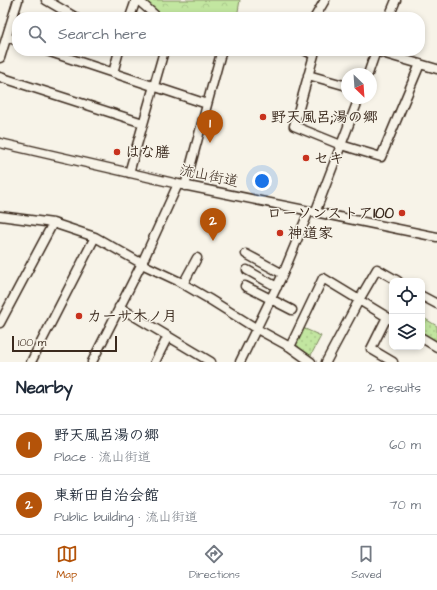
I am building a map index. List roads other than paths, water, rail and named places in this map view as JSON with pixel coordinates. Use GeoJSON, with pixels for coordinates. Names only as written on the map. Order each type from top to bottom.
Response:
{"type":"FeatureCollection","features":[{"type":"Feature","properties":{"kind":"street"},"geometry":{"type":"LineString","coordinates":[[14,12],[18,0]]}},
{"type":"Feature","properties":{"kind":"street"},"geometry":{"type":"LineString","coordinates":[[46,0],[66,12]]}},
{"type":"Feature","properties":{"kind":"street"},"geometry":{"type":"LineString","coordinates":[[132,12],[137,0],[151,12]]}},
{"type":"Feature","properties":{"kind":"street"},"geometry":{"type":"LineString","coordinates":[[318,12],[325,0]]}},
{"type":"Feature","properties":{"kind":"street"},"geometry":{"type":"LineString","coordinates":[[391,12],[396,0]]}},
{"type":"Feature","properties":{"kind":"street"},"geometry":{"type":"LineString","coordinates":[[0,58],[12,20]]}},
{"type":"Feature","properties":{"kind":"street"},"geometry":{"type":"LineString","coordinates":[[7,37],[12,39]]}},
{"type":"Feature","properties":{"kind":"street"},"geometry":{"type":"LineString","coordinates":[[62,56],[207,104]]}},
{"type":"Feature","properties":{"kind":"street"},"geometry":{"type":"LineString","coordinates":[[113,73],[118,56]]}},
{"type":"Feature","properties":{"kind":"street"},"geometry":{"type":"LineString","coordinates":[[129,173],[163,56]]}},
{"type":"Feature","properties":{"kind":"street"},"geometry":{"type":"LineString","coordinates":[[92,362],[182,185],[207,104],[219,56]]}},
{"type":"Feature","properties":{"kind":"street"},"geometry":{"type":"LineString","coordinates":[[314,56],[294,126],[341,145],[381,157],[420,64]]}},
{"type":"Feature","properties":{"kind":"street"},"geometry":{"type":"LineString","coordinates":[[370,68],[374,56]]}},
{"type":"Feature","properties":{"kind":"street"},"geometry":{"type":"LineString","coordinates":[[393,56],[437,68]]}},
{"type":"Feature","properties":{"kind":"street"},"geometry":{"type":"LineString","coordinates":[[308,75],[341,84]]}},
{"type":"Feature","properties":{"kind":"street"},"geometry":{"type":"LineString","coordinates":[[0,78],[143,123]]}},
{"type":"Feature","properties":{"kind":"street"},"geometry":{"type":"LineString","coordinates":[[240,362],[312,212],[357,104]]}},
{"type":"Feature","properties":{"kind":"street","name":"流山街道"},"geometry":{"type":"LineString","coordinates":[[0,143],[182,185],[437,237]]}},
{"type":"Feature","properties":{"kind":"street"},"geometry":{"type":"LineString","coordinates":[[1,218],[52,223],[95,237],[209,299],[257,329],[290,347],[311,362]]}},
{"type":"Feature","properties":{"kind":"street"},"geometry":{"type":"LineString","coordinates":[[0,323],[52,223]]}},
{"type":"Feature","properties":{"kind":"street"},"geometry":{"type":"LineString","coordinates":[[31,362],[95,237]]}},
{"type":"Feature","properties":{"kind":"street"},"geometry":{"type":"LineString","coordinates":[[246,254],[283,274]]}},
{"type":"Feature","properties":{"kind":"street"},"geometry":{"type":"LineString","coordinates":[[183,284],[197,258]]}},
{"type":"Feature","properties":{"kind":"street"},"geometry":{"type":"LineString","coordinates":[[326,362],[377,269],[393,278]]}},
{"type":"Feature","properties":{"kind":"street"},"geometry":{"type":"LineString","coordinates":[[247,270],[277,287]]}},
{"type":"Feature","properties":{"kind":"street"},"geometry":{"type":"LineString","coordinates":[[290,347],[323,278],[389,319],[371,349],[393,362]]}},
{"type":"Feature","properties":{"kind":"street"},"geometry":{"type":"LineString","coordinates":[[246,286],[292,310]]}},
{"type":"Feature","properties":{"kind":"street"},"geometry":{"type":"LineString","coordinates":[[425,298],[437,304]]}},
{"type":"Feature","properties":{"kind":"street"},"geometry":{"type":"LineString","coordinates":[[119,307],[168,336],[199,359],[211,362]]}},
{"type":"Feature","properties":{"kind":"street"},"geometry":{"type":"LineString","coordinates":[[155,362],[168,336]]}},
{"type":"Feature","properties":{"kind":"street"},"geometry":{"type":"LineString","coordinates":[[425,340],[437,347]]}},
{"type":"Feature","properties":{"kind":"place","name":"野天風呂;湯の郷"},"geometry":{"type":"Point","coordinates":[263,117]}},
{"type":"Feature","properties":{"kind":"place","name":"野天風呂湯の郷"},"geometry":{"type":"Point","coordinates":[210,143]}},
{"type":"Feature","properties":{"kind":"place","name":"はな膳"},"geometry":{"type":"Point","coordinates":[117,152]}},
{"type":"Feature","properties":{"kind":"place","name":"セキ"},"geometry":{"type":"Point","coordinates":[306,158]}},
{"type":"Feature","properties":{"kind":"place","name":"ローソンストア100"},"geometry":{"type":"Point","coordinates":[402,213]}},
{"type":"Feature","properties":{"kind":"place","name":"神道家"},"geometry":{"type":"Point","coordinates":[280,233]}},
{"type":"Feature","properties":{"kind":"place","name":"東新田自治会館"},"geometry":{"type":"Point","coordinates":[213,241]}},
{"type":"Feature","properties":{"kind":"place","name":"カーサ木ノ月"},"geometry":{"type":"Point","coordinates":[79,316]}}]}
